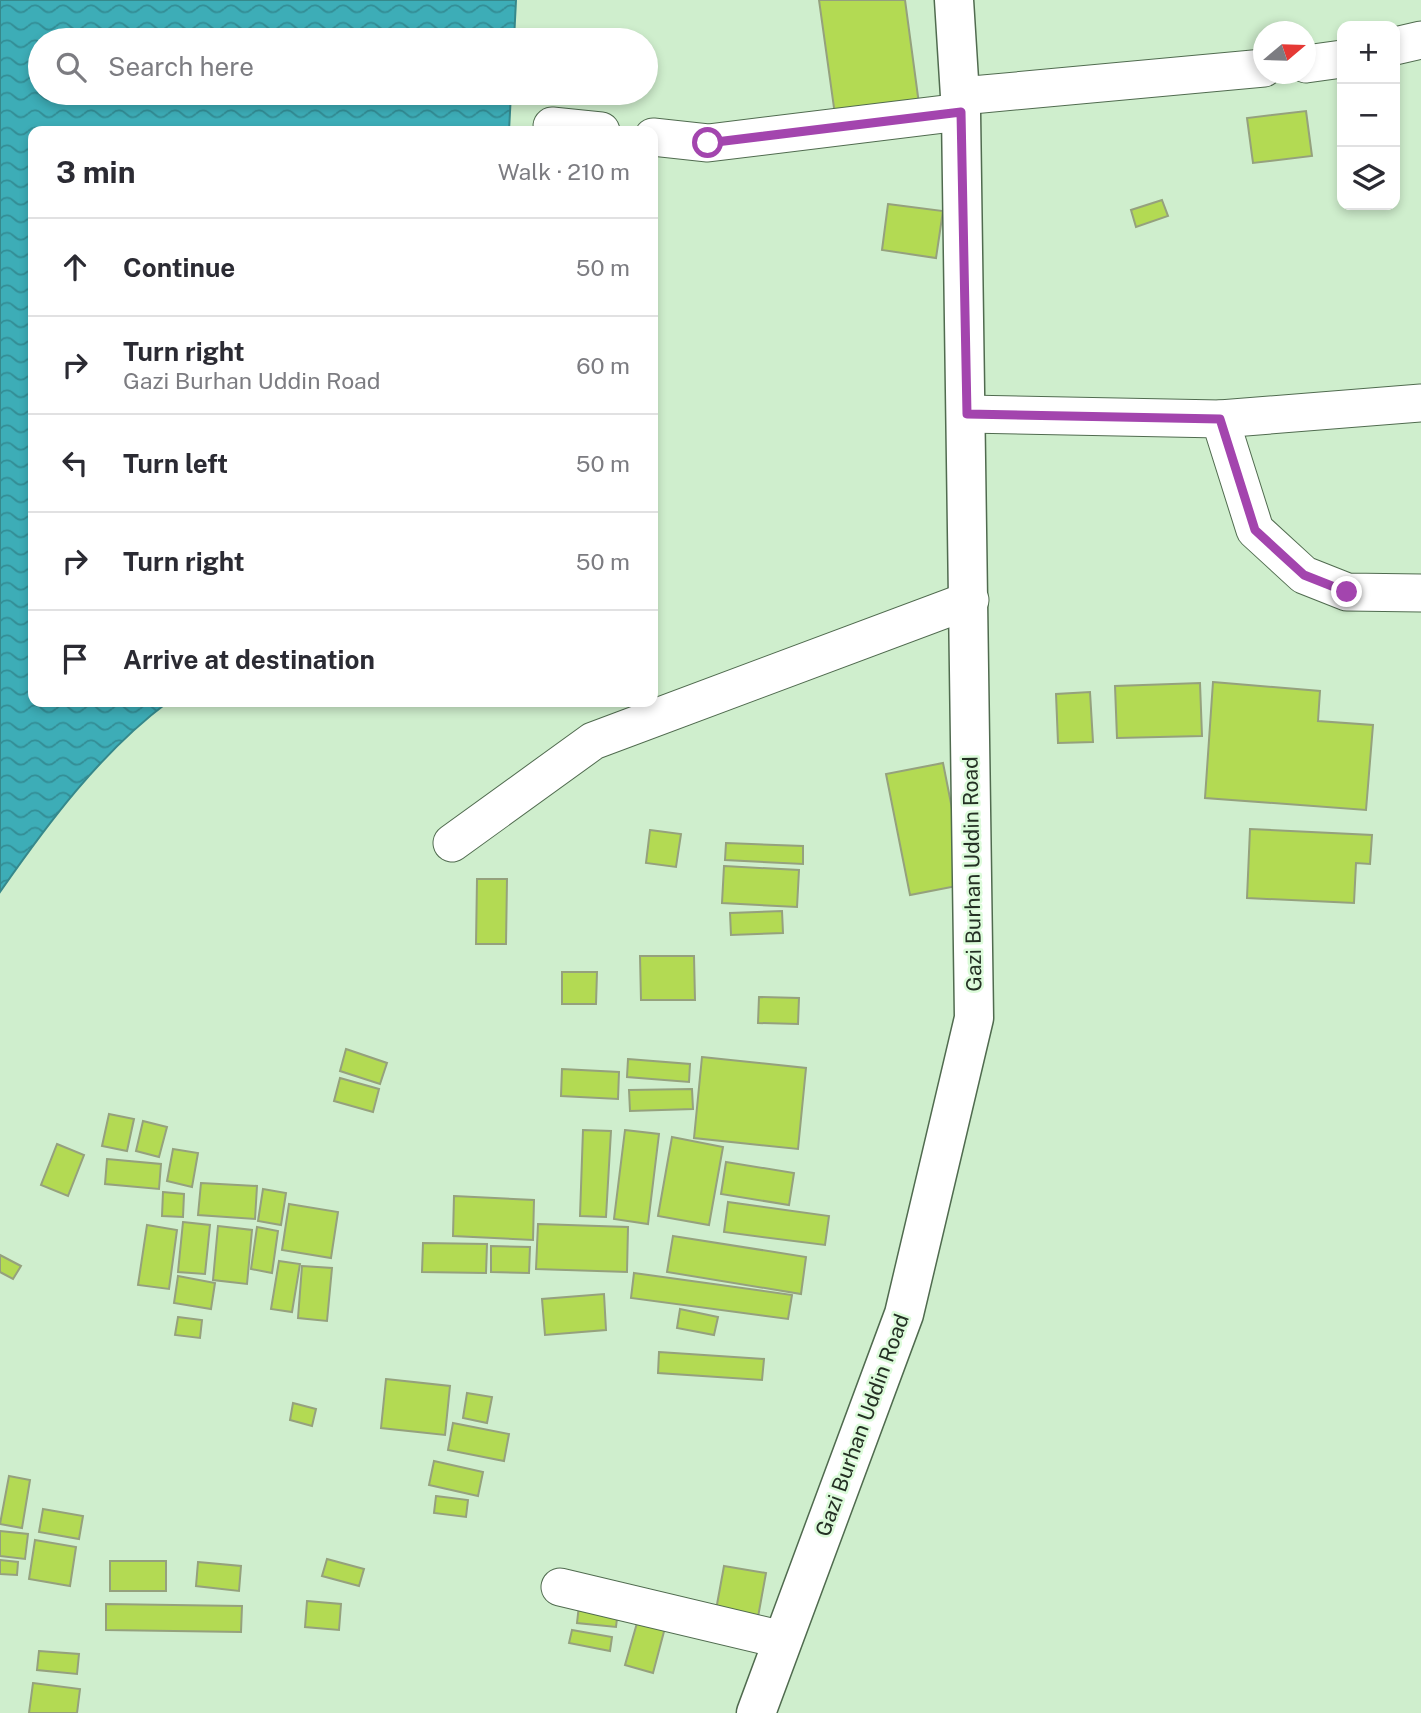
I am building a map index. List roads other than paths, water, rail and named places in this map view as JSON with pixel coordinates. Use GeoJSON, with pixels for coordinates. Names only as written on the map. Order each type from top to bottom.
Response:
{"type":"FeatureCollection","features":[{"type":"Feature","properties":{"kind":"street","name":"Gazi Burhan Uddin Road"},"geometry":{"type":"LineString","coordinates":[[756,1713],[904,1314],[974,1018],[961,104],[954,0]]}},
{"type":"Feature","properties":{"kind":"street"},"geometry":{"type":"LineString","coordinates":[[1400,45],[1421,40]]}},
{"type":"Feature","properties":{"kind":"street"},"geometry":{"type":"LineString","coordinates":[[1316,63],[1337,60]]}},
{"type":"Feature","properties":{"kind":"street"},"geometry":{"type":"LineString","coordinates":[[658,138],[708,143],[961,104],[1253,69]]}},
{"type":"Feature","properties":{"kind":"street"},"geometry":{"type":"LineString","coordinates":[[967,414],[1220,419],[1421,402]]}},
{"type":"Feature","properties":{"kind":"street"},"geometry":{"type":"LineString","coordinates":[[1220,419],[1255,530],[1304,575],[1347,592],[1421,593]]}},
{"type":"Feature","properties":{"kind":"street"},"geometry":{"type":"LineString","coordinates":[[453,843],[593,741],[970,600]]}},
{"type":"Feature","properties":{"kind":"street"},"geometry":{"type":"LineString","coordinates":[[560,1587],[783,1640]]}},
{"type":"Feature","properties":{"kind":"water"},"geometry":{"type":"Polygon","coordinates":[[[0,0],[516,0],[515,28],[28,28],[28,105],[510,105],[509,126],[28,126],[28,707],[162,707],[98,766],[37,840],[0,892],[0,0]]]}}]}
